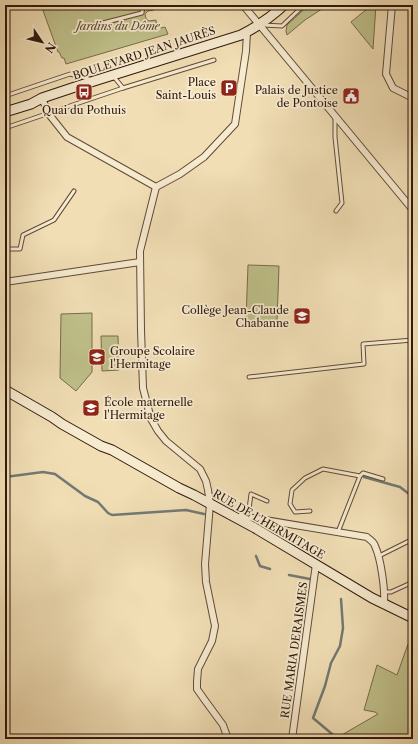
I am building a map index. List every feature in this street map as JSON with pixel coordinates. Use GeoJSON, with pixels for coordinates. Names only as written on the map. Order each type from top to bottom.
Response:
{"type":"FeatureCollection","features":[{"type":"Feature","properties":{"kind":"main road","name":"BOULEVARD JEAN JAURÈS"},"geometry":{"type":"LineString","coordinates":[[5,112],[30,104],[42,98],[247,32],[273,16],[284,5]]}},
{"type":"Feature","properties":{"kind":"main road","name":"RUE DE L'HERMITAGE"},"geometry":{"type":"LineString","coordinates":[[5,390],[52,416],[62,424],[101,446],[112,450],[210,504],[243,518],[327,572],[413,618]]}},
{"type":"Feature","properties":{"kind":"street"},"geometry":{"type":"LineString","coordinates":[[243,5],[413,210]]}},
{"type":"Feature","properties":{"kind":"street"},"geometry":{"type":"LineString","coordinates":[[392,5],[386,74],[393,88],[413,98]]}},
{"type":"Feature","properties":{"kind":"street"},"geometry":{"type":"LineString","coordinates":[[228,739],[220,721],[198,689],[197,682],[198,669],[212,641],[215,626],[206,582],[205,564],[210,504],[207,486],[200,469],[166,441],[158,431],[151,419],[145,400],[143,388],[141,330],[140,251],[156,186],[180,174],[204,157],[235,124],[246,51],[247,32]]}},
{"type":"Feature","properties":{"kind":"street"},"geometry":{"type":"LineString","coordinates":[[42,98],[48,113],[67,137],[156,186]]}},
{"type":"Feature","properties":{"kind":"street"},"geometry":{"type":"LineString","coordinates":[[5,282],[140,262]]}},
{"type":"Feature","properties":{"kind":"street"},"geometry":{"type":"LineString","coordinates":[[243,518],[367,537],[375,544],[379,556],[384,603]]}},
{"type":"Feature","properties":{"kind":"street","name":"RUE MARIA DERAISMES"},"geometry":{"type":"LineString","coordinates":[[292,739],[316,564]]}},
{"type":"Feature","properties":{"kind":"lane"},"geometry":{"type":"LineString","coordinates":[[95,25],[142,13],[143,5]]}},
{"type":"Feature","properties":{"kind":"lane"},"geometry":{"type":"LineString","coordinates":[[259,25],[282,26],[304,5]]}},
{"type":"Feature","properties":{"kind":"lane"},"geometry":{"type":"LineString","coordinates":[[5,128],[124,88],[214,60]]}},
{"type":"Feature","properties":{"kind":"lane"},"geometry":{"type":"LineString","coordinates":[[5,96],[70,74],[94,81]]}},
{"type":"Feature","properties":{"kind":"lane"},"geometry":{"type":"LineString","coordinates":[[112,75],[124,88]]}},
{"type":"Feature","properties":{"kind":"lane"},"geometry":{"type":"LineString","coordinates":[[335,116],[335,137],[342,203],[336,211]]}},
{"type":"Feature","properties":{"kind":"lane"},"geometry":{"type":"LineString","coordinates":[[5,249],[20,249],[23,235],[54,220],[74,192]]}},
{"type":"Feature","properties":{"kind":"lane"},"geometry":{"type":"LineString","coordinates":[[249,377],[364,364],[363,344],[413,340]]}},
{"type":"Feature","properties":{"kind":"lane"},"geometry":{"type":"LineString","coordinates":[[310,510],[295,512],[290,504],[292,490],[305,478],[323,469],[360,476],[363,473],[383,479]]}},
{"type":"Feature","properties":{"kind":"lane"},"geometry":{"type":"LineString","coordinates":[[338,532],[360,476]]}},
{"type":"Feature","properties":{"kind":"lane"},"geometry":{"type":"LineString","coordinates":[[243,518],[251,494],[267,501]]}},
{"type":"Feature","properties":{"kind":"lane"},"geometry":{"type":"LineString","coordinates":[[379,556],[413,539]]}},
{"type":"Feature","properties":{"kind":"lane"},"geometry":{"type":"LineString","coordinates":[[384,592],[391,592],[413,582]]}},
{"type":"Feature","properties":{"kind":"green space","name":"Jardins du Dôme"},"geometry":{"type":"Polygon","coordinates":[[[41,5],[153,5],[154,10],[148,11],[145,14],[146,19],[149,21],[156,20],[157,29],[165,27],[168,34],[66,64],[64,58],[62,58],[58,52],[41,5]]]}},
{"type":"Feature","properties":{"kind":"green space"},"geometry":{"type":"Polygon","coordinates":[[[309,5],[328,5],[305,20],[287,35],[287,25],[309,5]]]}},
{"type":"Feature","properties":{"kind":"green space"},"geometry":{"type":"Polygon","coordinates":[[[372,5],[376,5],[373,49],[351,22],[372,5]]]}},
{"type":"Feature","properties":{"kind":"green space"},"geometry":{"type":"Polygon","coordinates":[[[248,265],[279,266],[277,322],[246,320],[248,265]]]}},
{"type":"Feature","properties":{"kind":"green space"},"geometry":{"type":"Polygon","coordinates":[[[92,313],[92,372],[76,391],[60,378],[61,314],[92,313]]]}},
{"type":"Feature","properties":{"kind":"green space"},"geometry":{"type":"Polygon","coordinates":[[[101,336],[118,336],[119,370],[102,371],[101,336]]]}},
{"type":"Feature","properties":{"kind":"green space"},"geometry":{"type":"Polygon","coordinates":[[[408,644],[413,646],[413,739],[342,739],[340,736],[378,714],[364,710],[377,665],[397,675],[408,644]]]}},
{"type":"Feature","properties":{"kind":"waterway"},"geometry":{"type":"LineString","coordinates":[[5,477],[43,472],[55,474],[85,496],[98,502],[108,513],[112,515],[186,510],[204,514]]}},
{"type":"Feature","properties":{"kind":"waterway"},"geometry":{"type":"LineString","coordinates":[[364,477],[400,487],[413,497]]}},
{"type":"Feature","properties":{"kind":"waterway"},"geometry":{"type":"LineString","coordinates":[[256,556],[260,566],[270,569]]}},
{"type":"Feature","properties":{"kind":"waterway"},"geometry":{"type":"LineString","coordinates":[[289,575],[310,579]]}},
{"type":"Feature","properties":{"kind":"waterway"},"geometry":{"type":"LineString","coordinates":[[338,739],[313,718],[325,686],[331,663],[340,646],[343,628],[341,599]]}},
{"type":"Feature","properties":{"kind":"place","name":"Place Saint-Louis"},"geometry":{"type":"Point","coordinates":[229,88]}},
{"type":"Feature","properties":{"kind":"place","name":"Quai du Pothuis"},"geometry":{"type":"Point","coordinates":[84,92]}},
{"type":"Feature","properties":{"kind":"place","name":"Palais de Justice de Pontoise"},"geometry":{"type":"Point","coordinates":[351,96]}},
{"type":"Feature","properties":{"kind":"place","name":"Collège Jean-Claude Chabanne"},"geometry":{"type":"Point","coordinates":[302,316]}},
{"type":"Feature","properties":{"kind":"place","name":"Groupe Scolaire l'Hermitage"},"geometry":{"type":"Point","coordinates":[97,357]}},
{"type":"Feature","properties":{"kind":"place","name":"École maternelle l'Hermitage"},"geometry":{"type":"Point","coordinates":[91,408]}}]}
